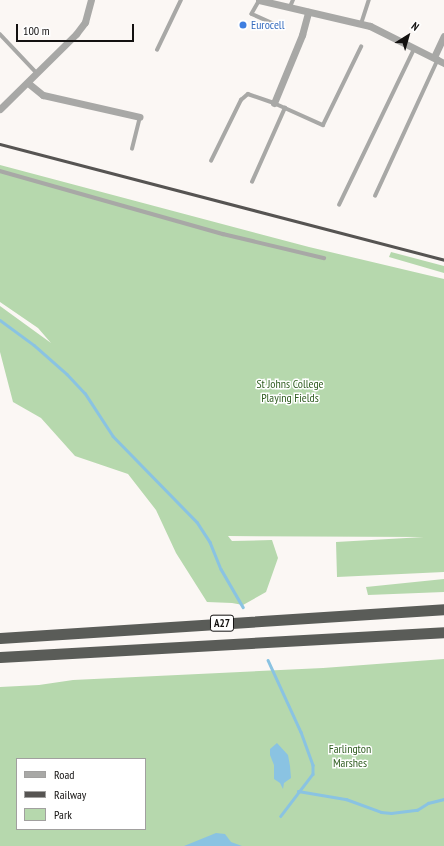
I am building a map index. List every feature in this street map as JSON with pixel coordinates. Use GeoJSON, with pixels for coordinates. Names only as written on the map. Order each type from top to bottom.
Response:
{"type":"FeatureCollection","features":[{"type":"Feature","properties":{"kind":"highway","name":"A27"},"geometry":{"type":"LineString","coordinates":[[0,638],[444,609]]}},
{"type":"Feature","properties":{"kind":"highway","name":"A27"},"geometry":{"type":"LineString","coordinates":[[0,657],[444,632]]}},
{"type":"Feature","properties":{"kind":"street"},"geometry":{"type":"LineString","coordinates":[[0,109],[76,34],[85,22],[91,0]]}},
{"type":"Feature","properties":{"kind":"street"},"geometry":{"type":"LineString","coordinates":[[260,0],[361,24],[438,60],[444,36]]}},
{"type":"Feature","properties":{"kind":"street"},"geometry":{"type":"LineString","coordinates":[[274,103],[302,35],[308,12]]}},
{"type":"Feature","properties":{"kind":"street"},"geometry":{"type":"LineString","coordinates":[[28,83],[38,92],[51,97],[140,118]]}},
{"type":"Feature","properties":{"kind":"lane"},"geometry":{"type":"LineString","coordinates":[[157,50],[181,0]]}},
{"type":"Feature","properties":{"kind":"lane"},"geometry":{"type":"LineString","coordinates":[[260,0],[252,14],[283,28]]}},
{"type":"Feature","properties":{"kind":"lane"},"geometry":{"type":"LineString","coordinates":[[290,7],[293,0]]}},
{"type":"Feature","properties":{"kind":"lane"},"geometry":{"type":"LineString","coordinates":[[361,24],[369,0]]}},
{"type":"Feature","properties":{"kind":"lane"},"geometry":{"type":"LineString","coordinates":[[0,34],[36,72]]}},
{"type":"Feature","properties":{"kind":"lane"},"geometry":{"type":"LineString","coordinates":[[211,161],[241,100],[248,94],[274,103],[323,125],[361,47]]}},
{"type":"Feature","properties":{"kind":"lane"},"geometry":{"type":"LineString","coordinates":[[339,205],[415,48]]}},
{"type":"Feature","properties":{"kind":"lane"},"geometry":{"type":"LineString","coordinates":[[374,196],[438,60]]}},
{"type":"Feature","properties":{"kind":"lane"},"geometry":{"type":"LineString","coordinates":[[252,182],[285,108]]}},
{"type":"Feature","properties":{"kind":"lane"},"geometry":{"type":"LineString","coordinates":[[132,149],[140,118]]}},
{"type":"Feature","properties":{"kind":"lane"},"geometry":{"type":"LineString","coordinates":[[0,171],[223,234],[324,258]]}},
{"type":"Feature","properties":{"kind":"green space","name":"St Johns College Playing Fields"},"geometry":{"type":"Polygon","coordinates":[[[0,165],[309,247],[444,279],[444,572],[337,577],[336,542],[424,537],[228,536],[232,541],[272,540],[278,558],[266,592],[243,605],[207,602],[176,553],[156,510],[128,474],[75,456],[41,418],[13,402],[0,352],[0,306],[51,343],[38,328],[0,302],[0,165]]]}},
{"type":"Feature","properties":{"kind":"green space"},"geometry":{"type":"Polygon","coordinates":[[[391,252],[444,266],[444,273],[389,257],[391,252]]]}},
{"type":"Feature","properties":{"kind":"green space"},"geometry":{"type":"Polygon","coordinates":[[[444,579],[444,592],[368,595],[366,587],[444,579]]]}},
{"type":"Feature","properties":{"kind":"green space","name":"Farlington Marshes"},"geometry":{"type":"Polygon","coordinates":[[[444,659],[444,846],[0,846],[0,687],[39,685],[73,680],[323,668],[444,659]]]}},
{"type":"Feature","properties":{"kind":"water"},"geometry":{"type":"Polygon","coordinates":[[[277,743],[288,755],[290,766],[291,778],[284,783],[283,789],[280,783],[274,779],[274,765],[270,755],[270,749],[277,743]]]}},
{"type":"Feature","properties":{"kind":"water"},"geometry":{"type":"Polygon","coordinates":[[[216,833],[225,834],[231,842],[242,846],[184,846],[216,833]]]}},
{"type":"Feature","properties":{"kind":"waterway"},"geometry":{"type":"LineString","coordinates":[[0,320],[34,345],[67,374],[85,393],[113,436],[197,522],[210,542],[221,569],[243,607]]}},
{"type":"Feature","properties":{"kind":"waterway"},"geometry":{"type":"LineString","coordinates":[[268,660],[301,732],[313,765],[313,774],[281,816]]}},
{"type":"Feature","properties":{"kind":"waterway"},"geometry":{"type":"LineString","coordinates":[[298,791],[346,799],[381,812],[391,813],[417,810],[428,803],[444,799]]}},
{"type":"Feature","properties":{"kind":"railway"},"geometry":{"type":"LineString","coordinates":[[0,144],[444,260]]}},
{"type":"Feature","properties":{"kind":"place","name":"Eurocell"},"geometry":{"type":"Point","coordinates":[243,25]}}]}
